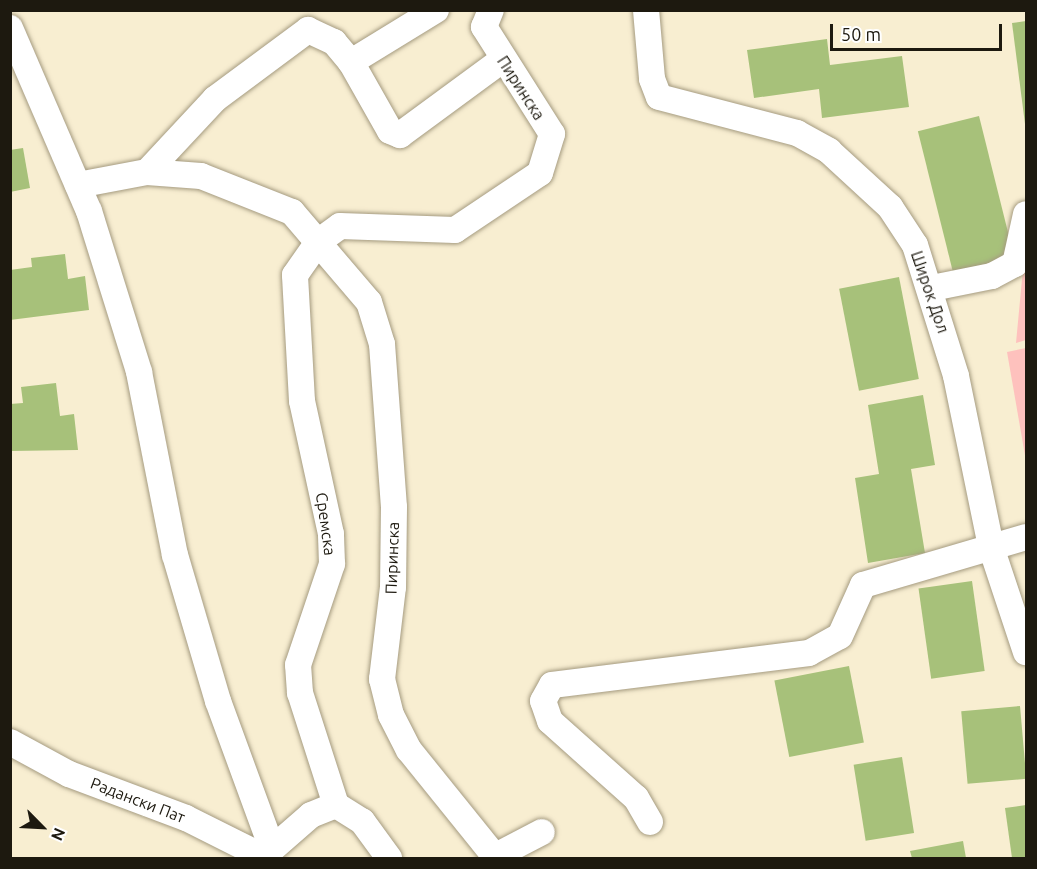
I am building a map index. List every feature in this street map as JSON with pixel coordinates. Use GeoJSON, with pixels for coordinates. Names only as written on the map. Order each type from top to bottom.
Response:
{"type":"FeatureCollection","features":[{"type":"Feature","properties":{"kind":"street"},"geometry":{"type":"LineString","coordinates":[[351,62],[436,10]]}},
{"type":"Feature","properties":{"kind":"street","name":"Широк Дол"},"geometry":{"type":"LineString","coordinates":[[646,10],[652,80],[659,97],[760,120],[829,151],[890,207],[915,245],[932,288],[957,376],[991,547],[1026,652]]}},
{"type":"Feature","properties":{"kind":"street","name":"Пиринска"},"geometry":{"type":"LineString","coordinates":[[318,242],[340,226],[455,230],[540,173],[552,134],[502,60],[483,16]]}},
{"type":"Feature","properties":{"kind":"street"},"geometry":{"type":"LineString","coordinates":[[10,28],[78,185],[139,372],[175,555],[218,701],[267,853],[336,805],[362,821],[389,858]]}},
{"type":"Feature","properties":{"kind":"street"},"geometry":{"type":"LineString","coordinates":[[147,172],[215,99],[308,30],[334,42],[351,62],[390,131],[400,135],[502,60]]}},
{"type":"Feature","properties":{"kind":"street","name":"Пиринска"},"geometry":{"type":"LineString","coordinates":[[78,185],[147,172],[201,176],[292,212],[369,302],[382,344],[394,507],[393,587],[382,679],[391,715],[409,750],[494,858]]}},
{"type":"Feature","properties":{"kind":"street"},"geometry":{"type":"LineString","coordinates":[[932,288],[992,276],[1015,264],[1026,214]]}},
{"type":"Feature","properties":{"kind":"street","name":"Сремска"},"geometry":{"type":"LineString","coordinates":[[318,242],[295,275],[294,316],[302,401],[331,534],[332,564],[298,665],[316,754],[336,805]]}},
{"type":"Feature","properties":{"kind":"street"},"geometry":{"type":"LineString","coordinates":[[650,822],[636,798],[550,721],[543,701],[552,685],[809,653],[840,636],[863,585],[1026,537]]}},
{"type":"Feature","properties":{"kind":"street","name":"Радански Пат"},"geometry":{"type":"LineString","coordinates":[[10,742],[69,774],[186,818],[267,853]]}},
{"type":"Feature","properties":{"kind":"street"},"geometry":{"type":"LineString","coordinates":[[494,858],[542,832]]}},
{"type":"Feature","properties":{"kind":"shaded area"},"geometry":{"type":"Polygon","coordinates":[[[1026,237],[1026,340],[1016,343],[1026,237]]]}},
{"type":"Feature","properties":{"kind":"shaded area"},"geometry":{"type":"Polygon","coordinates":[[[1026,348],[1026,461],[1007,352],[1026,348]]]}},
{"type":"Feature","properties":{"kind":"building"},"geometry":{"type":"Polygon","coordinates":[[[1026,21],[1026,123],[1025,124],[1012,23],[1026,21]]]}},
{"type":"Feature","properties":{"kind":"building"},"geometry":{"type":"Polygon","coordinates":[[[827,39],[830,65],[902,56],[909,107],[822,118],[819,89],[754,98],[747,50],[827,39]]]}},
{"type":"Feature","properties":{"kind":"building"},"geometry":{"type":"Polygon","coordinates":[[[979,116],[1014,257],[953,272],[918,131],[979,116]]]}},
{"type":"Feature","properties":{"kind":"building"},"geometry":{"type":"Polygon","coordinates":[[[23,148],[30,188],[10,192],[10,150],[23,148]]]}},
{"type":"Feature","properties":{"kind":"building"},"geometry":{"type":"Polygon","coordinates":[[[65,254],[68,279],[85,276],[89,310],[10,320],[10,270],[32,267],[31,258],[65,254]]]}},
{"type":"Feature","properties":{"kind":"building"},"geometry":{"type":"Polygon","coordinates":[[[899,277],[919,379],[859,391],[839,289],[899,277]]]}},
{"type":"Feature","properties":{"kind":"building"},"geometry":{"type":"Polygon","coordinates":[[[56,383],[60,416],[74,414],[78,450],[10,451],[10,404],[23,403],[21,387],[56,383]]]}},
{"type":"Feature","properties":{"kind":"building"},"geometry":{"type":"Polygon","coordinates":[[[923,395],[935,465],[911,469],[925,553],[868,563],[855,478],[879,474],[868,405],[923,395]]]}},
{"type":"Feature","properties":{"kind":"building"},"geometry":{"type":"Polygon","coordinates":[[[972,581],[985,671],[931,679],[919,589],[972,581]]]}},
{"type":"Feature","properties":{"kind":"building"},"geometry":{"type":"Polygon","coordinates":[[[849,666],[864,743],[789,757],[774,681],[849,666]]]}},
{"type":"Feature","properties":{"kind":"building"},"geometry":{"type":"Polygon","coordinates":[[[1020,706],[1026,779],[968,784],[961,711],[1020,706]]]}},
{"type":"Feature","properties":{"kind":"building"},"geometry":{"type":"Polygon","coordinates":[[[902,757],[914,833],[866,841],[854,765],[902,757]]]}},
{"type":"Feature","properties":{"kind":"building"},"geometry":{"type":"Polygon","coordinates":[[[1026,805],[1026,858],[1012,858],[1005,808],[1026,805]]]}},
{"type":"Feature","properties":{"kind":"building"},"geometry":{"type":"Polygon","coordinates":[[[963,841],[966,858],[912,858],[910,851],[963,841]]]}}]}
